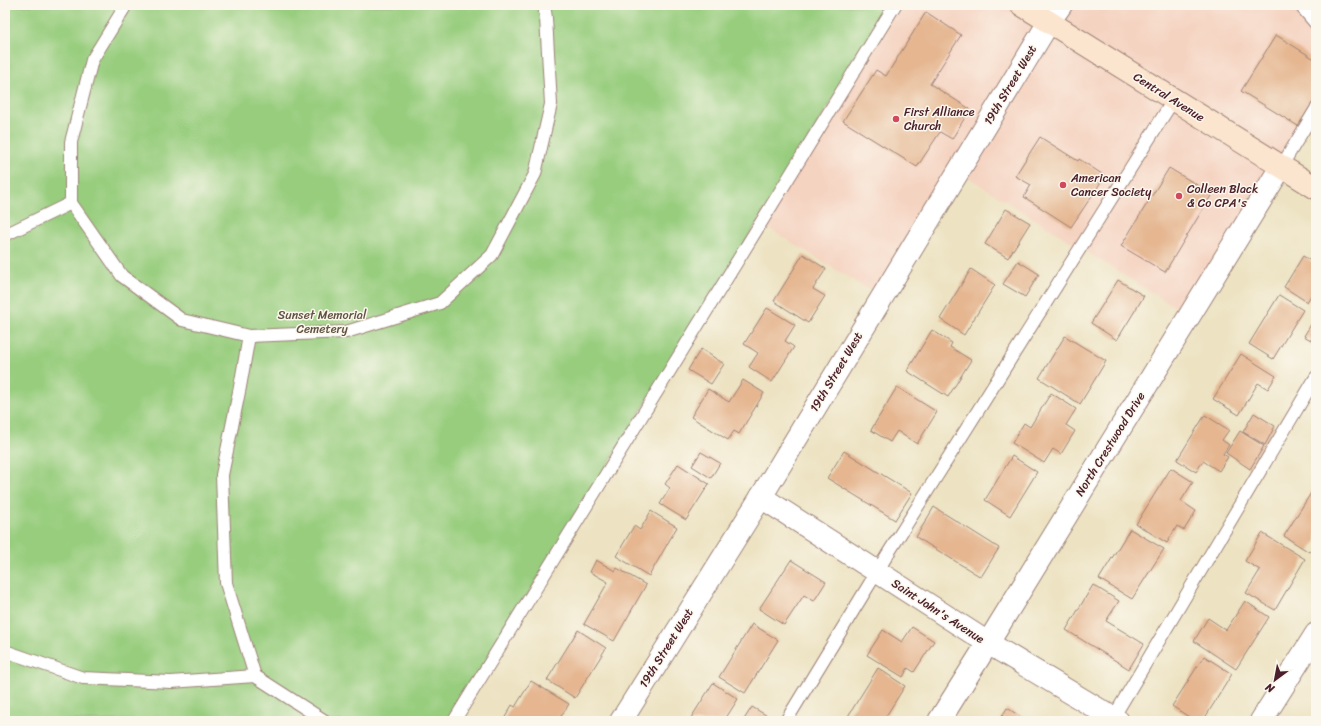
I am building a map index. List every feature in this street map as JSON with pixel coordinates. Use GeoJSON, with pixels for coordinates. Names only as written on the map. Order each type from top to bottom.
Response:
{"type":"FeatureCollection","features":[{"type":"Feature","properties":{"kind":"main road","name":"Central Avenue"},"geometry":{"type":"LineString","coordinates":[[1022,5],[1055,13],[1174,99],[1316,188]]}},
{"type":"Feature","properties":{"kind":"street","name":"19th Street West"},"geometry":{"type":"LineString","coordinates":[[621,721],[761,498],[1055,13]]}},
{"type":"Feature","properties":{"kind":"street","name":"North Crestwood Drive"},"geometry":{"type":"LineString","coordinates":[[939,721],[1281,167]]}},
{"type":"Feature","properties":{"kind":"street","name":"Saint John's Avenue"},"geometry":{"type":"LineString","coordinates":[[761,498],[988,643],[1115,719]]}},
{"type":"Feature","properties":{"kind":"street"},"geometry":{"type":"LineString","coordinates":[[1261,721],[1316,634]]}},
{"type":"Feature","properties":{"kind":"lane"},"geometry":{"type":"LineString","coordinates":[[126,5],[92,60],[71,142],[70,203],[122,276],[182,320],[249,336],[346,332],[440,303],[492,255],[535,174],[551,104],[544,5]]}},
{"type":"Feature","properties":{"kind":"lane"},"geometry":{"type":"LineString","coordinates":[[454,721],[895,5]]}},
{"type":"Feature","properties":{"kind":"lane"},"geometry":{"type":"LineString","coordinates":[[1300,5],[1316,24]]}},
{"type":"Feature","properties":{"kind":"lane"},"geometry":{"type":"LineString","coordinates":[[786,721],[877,572],[1174,99]]}},
{"type":"Feature","properties":{"kind":"lane"},"geometry":{"type":"LineString","coordinates":[[1281,167],[1316,109]]}},
{"type":"Feature","properties":{"kind":"lane"},"geometry":{"type":"LineString","coordinates":[[5,235],[70,203]]}},
{"type":"Feature","properties":{"kind":"lane"},"geometry":{"type":"LineString","coordinates":[[249,336],[222,475],[226,583],[255,676]]}},
{"type":"Feature","properties":{"kind":"lane"},"geometry":{"type":"LineString","coordinates":[[1115,719],[1316,377]]}},
{"type":"Feature","properties":{"kind":"lane"},"geometry":{"type":"LineString","coordinates":[[5,650],[82,678],[171,682],[255,676],[325,721]]}},
{"type":"Feature","properties":{"kind":"shaded area"},"geometry":{"type":"Polygon","coordinates":[[[891,5],[1315,5],[1316,106],[1189,316],[958,171],[882,298],[760,223],[891,5]]]}},
{"type":"Feature","properties":{"kind":"green space","name":"Sunset Memorial Cemetery"},"geometry":{"type":"Polygon","coordinates":[[[5,5],[891,5],[450,721],[5,721],[5,5]]]}},
{"type":"Feature","properties":{"kind":"building"},"geometry":{"type":"Polygon","coordinates":[[[926,12],[961,35],[930,84],[970,109],[952,139],[940,132],[917,167],[843,121],[876,70],[886,76],[926,12]]]}},
{"type":"Feature","properties":{"kind":"building"},"geometry":{"type":"Polygon","coordinates":[[[1276,35],[1316,60],[1316,97],[1298,126],[1241,91],[1276,35]]]}},
{"type":"Feature","properties":{"kind":"building"},"geometry":{"type":"Polygon","coordinates":[[[1040,137],[1078,161],[1079,159],[1105,176],[1071,227],[1024,197],[1031,185],[1015,176],[1040,137]]]}},
{"type":"Feature","properties":{"kind":"building"},"geometry":{"type":"Polygon","coordinates":[[[1169,168],[1212,194],[1165,272],[1121,246],[1169,168]]]}},
{"type":"Feature","properties":{"kind":"building"},"geometry":{"type":"Polygon","coordinates":[[[1006,209],[1030,223],[1008,258],[985,244],[1006,209]]]}},
{"type":"Feature","properties":{"kind":"building"},"geometry":{"type":"Polygon","coordinates":[[[803,254],[826,269],[813,289],[825,296],[808,323],[774,301],[803,254]]]}},
{"type":"Feature","properties":{"kind":"building"},"geometry":{"type":"Polygon","coordinates":[[[1303,256],[1316,264],[1316,287],[1307,302],[1284,287],[1303,256]]]}},
{"type":"Feature","properties":{"kind":"building"},"geometry":{"type":"Polygon","coordinates":[[[1018,261],[1039,274],[1025,297],[1003,284],[1018,261]]]}},
{"type":"Feature","properties":{"kind":"building"},"geometry":{"type":"Polygon","coordinates":[[[971,269],[995,285],[964,335],[940,319],[971,269]]]}},
{"type":"Feature","properties":{"kind":"building"},"geometry":{"type":"Polygon","coordinates":[[[1118,280],[1144,296],[1117,340],[1091,323],[1118,280]]]}},
{"type":"Feature","properties":{"kind":"building"},"geometry":{"type":"Polygon","coordinates":[[[1279,295],[1303,310],[1273,359],[1249,344],[1279,295]]]}},
{"type":"Feature","properties":{"kind":"building"},"geometry":{"type":"Polygon","coordinates":[[[767,308],[795,325],[785,341],[794,347],[772,382],[749,367],[758,353],[744,344],[767,308]]]}},
{"type":"Feature","properties":{"kind":"building"},"geometry":{"type":"Polygon","coordinates":[[[1316,316],[1316,343],[1304,336],[1316,316]]]}},
{"type":"Feature","properties":{"kind":"building"},"geometry":{"type":"Polygon","coordinates":[[[932,330],[952,343],[950,347],[971,360],[948,397],[907,371],[932,330]]]}},
{"type":"Feature","properties":{"kind":"building"},"geometry":{"type":"Polygon","coordinates":[[[1065,336],[1106,361],[1080,404],[1039,378],[1065,336]]]}},
{"type":"Feature","properties":{"kind":"building"},"geometry":{"type":"Polygon","coordinates":[[[701,349],[724,364],[711,384],[688,370],[701,349]]]}},
{"type":"Feature","properties":{"kind":"building"},"geometry":{"type":"Polygon","coordinates":[[[1241,354],[1276,376],[1268,389],[1258,383],[1239,415],[1213,399],[1241,354]]]}},
{"type":"Feature","properties":{"kind":"building"},"geometry":{"type":"Polygon","coordinates":[[[743,380],[764,393],[739,434],[734,431],[728,440],[691,417],[708,389],[729,402],[743,380]]]}},
{"type":"Feature","properties":{"kind":"building"},"geometry":{"type":"Polygon","coordinates":[[[897,387],[937,412],[917,444],[897,431],[890,442],[871,430],[897,387]]]}},
{"type":"Feature","properties":{"kind":"building"},"geometry":{"type":"Polygon","coordinates":[[[1051,393],[1076,409],[1066,425],[1075,431],[1061,454],[1053,449],[1044,463],[1012,443],[1024,423],[1030,427],[1051,393]]]}},
{"type":"Feature","properties":{"kind":"building"},"geometry":{"type":"Polygon","coordinates":[[[1254,413],[1275,426],[1265,445],[1243,432],[1254,413]]]}},
{"type":"Feature","properties":{"kind":"building"},"geometry":{"type":"Polygon","coordinates":[[[1205,415],[1229,430],[1222,440],[1229,445],[1223,454],[1228,457],[1219,471],[1203,461],[1196,472],[1177,460],[1205,415]]]}},
{"type":"Feature","properties":{"kind":"building"},"geometry":{"type":"Polygon","coordinates":[[[1240,431],[1264,446],[1250,469],[1226,453],[1240,431]]]}},
{"type":"Feature","properties":{"kind":"building"},"geometry":{"type":"Polygon","coordinates":[[[844,451],[912,493],[895,520],[827,478],[844,451]]]}},
{"type":"Feature","properties":{"kind":"building"},"geometry":{"type":"Polygon","coordinates":[[[701,452],[720,463],[711,478],[692,466],[701,452]]]}},
{"type":"Feature","properties":{"kind":"building"},"geometry":{"type":"Polygon","coordinates":[[[1012,456],[1037,472],[1010,516],[985,500],[1012,456]]]}},
{"type":"Feature","properties":{"kind":"building"},"geometry":{"type":"Polygon","coordinates":[[[678,464],[709,484],[686,520],[660,504],[670,488],[665,484],[678,464]]]}},
{"type":"Feature","properties":{"kind":"building"},"geometry":{"type":"Polygon","coordinates":[[[1171,468],[1193,482],[1181,501],[1196,511],[1184,530],[1177,526],[1167,543],[1136,524],[1171,468]]]}},
{"type":"Feature","properties":{"kind":"building"},"geometry":{"type":"Polygon","coordinates":[[[1316,485],[1316,542],[1309,552],[1284,536],[1316,485]]]}},
{"type":"Feature","properties":{"kind":"building"},"geometry":{"type":"Polygon","coordinates":[[[934,507],[999,548],[981,577],[916,537],[934,507]]]}},
{"type":"Feature","properties":{"kind":"building"},"geometry":{"type":"Polygon","coordinates":[[[651,511],[677,527],[649,576],[616,556],[634,526],[640,530],[651,511]]]}},
{"type":"Feature","properties":{"kind":"building"},"geometry":{"type":"Polygon","coordinates":[[[1130,529],[1164,549],[1132,599],[1099,579],[1130,529]]]}},
{"type":"Feature","properties":{"kind":"building"},"geometry":{"type":"Polygon","coordinates":[[[1262,533],[1305,559],[1275,610],[1246,593],[1260,570],[1245,561],[1262,533]]]}},
{"type":"Feature","properties":{"kind":"building"},"geometry":{"type":"Polygon","coordinates":[[[596,560],[615,571],[617,568],[646,585],[614,641],[584,624],[608,582],[590,572],[596,560]]]}},
{"type":"Feature","properties":{"kind":"building"},"geometry":{"type":"Polygon","coordinates":[[[791,560],[826,582],[814,601],[804,595],[784,625],[759,609],[791,560]]]}},
{"type":"Feature","properties":{"kind":"building"},"geometry":{"type":"Polygon","coordinates":[[[1093,585],[1119,601],[1106,621],[1144,644],[1129,669],[1066,630],[1093,585]]]}},
{"type":"Feature","properties":{"kind":"building"},"geometry":{"type":"Polygon","coordinates":[[[1245,601],[1269,617],[1236,669],[1194,641],[1208,618],[1226,630],[1245,601]]]}},
{"type":"Feature","properties":{"kind":"building"},"geometry":{"type":"Polygon","coordinates":[[[752,624],[778,640],[745,693],[719,677],[752,624]]]}},
{"type":"Feature","properties":{"kind":"building"},"geometry":{"type":"Polygon","coordinates":[[[912,627],[934,641],[914,672],[908,668],[903,677],[867,655],[883,630],[902,642],[912,627]]]}},
{"type":"Feature","properties":{"kind":"building"},"geometry":{"type":"Polygon","coordinates":[[[578,630],[606,648],[575,698],[547,680],[578,630]]]}},
{"type":"Feature","properties":{"kind":"building"},"geometry":{"type":"Polygon","coordinates":[[[1204,656],[1232,674],[1203,721],[1195,721],[1172,706],[1204,656]]]}},
{"type":"Feature","properties":{"kind":"building"},"geometry":{"type":"Polygon","coordinates":[[[878,668],[905,686],[883,721],[845,721],[878,668]]]}},
{"type":"Feature","properties":{"kind":"building"},"geometry":{"type":"Polygon","coordinates":[[[531,681],[569,704],[558,721],[503,721],[512,705],[515,707],[531,681]]]}},
{"type":"Feature","properties":{"kind":"building"},"geometry":{"type":"Polygon","coordinates":[[[713,683],[738,699],[724,721],[689,721],[713,683]]]}},
{"type":"Feature","properties":{"kind":"building"},"geometry":{"type":"Polygon","coordinates":[[[752,707],[771,718],[769,721],[743,721],[752,707]]]}},
{"type":"Feature","properties":{"kind":"building"},"geometry":{"type":"Polygon","coordinates":[[[1007,708],[1028,721],[999,721],[1007,708]]]}},
{"type":"Feature","properties":{"kind":"place","name":"First Alliance Church"},"geometry":{"type":"Point","coordinates":[896,119]}},
{"type":"Feature","properties":{"kind":"place","name":"American Cancer Society"},"geometry":{"type":"Point","coordinates":[1063,185]}},
{"type":"Feature","properties":{"kind":"place","name":"Colleen Black & Co CPA's"},"geometry":{"type":"Point","coordinates":[1179,196]}}]}
